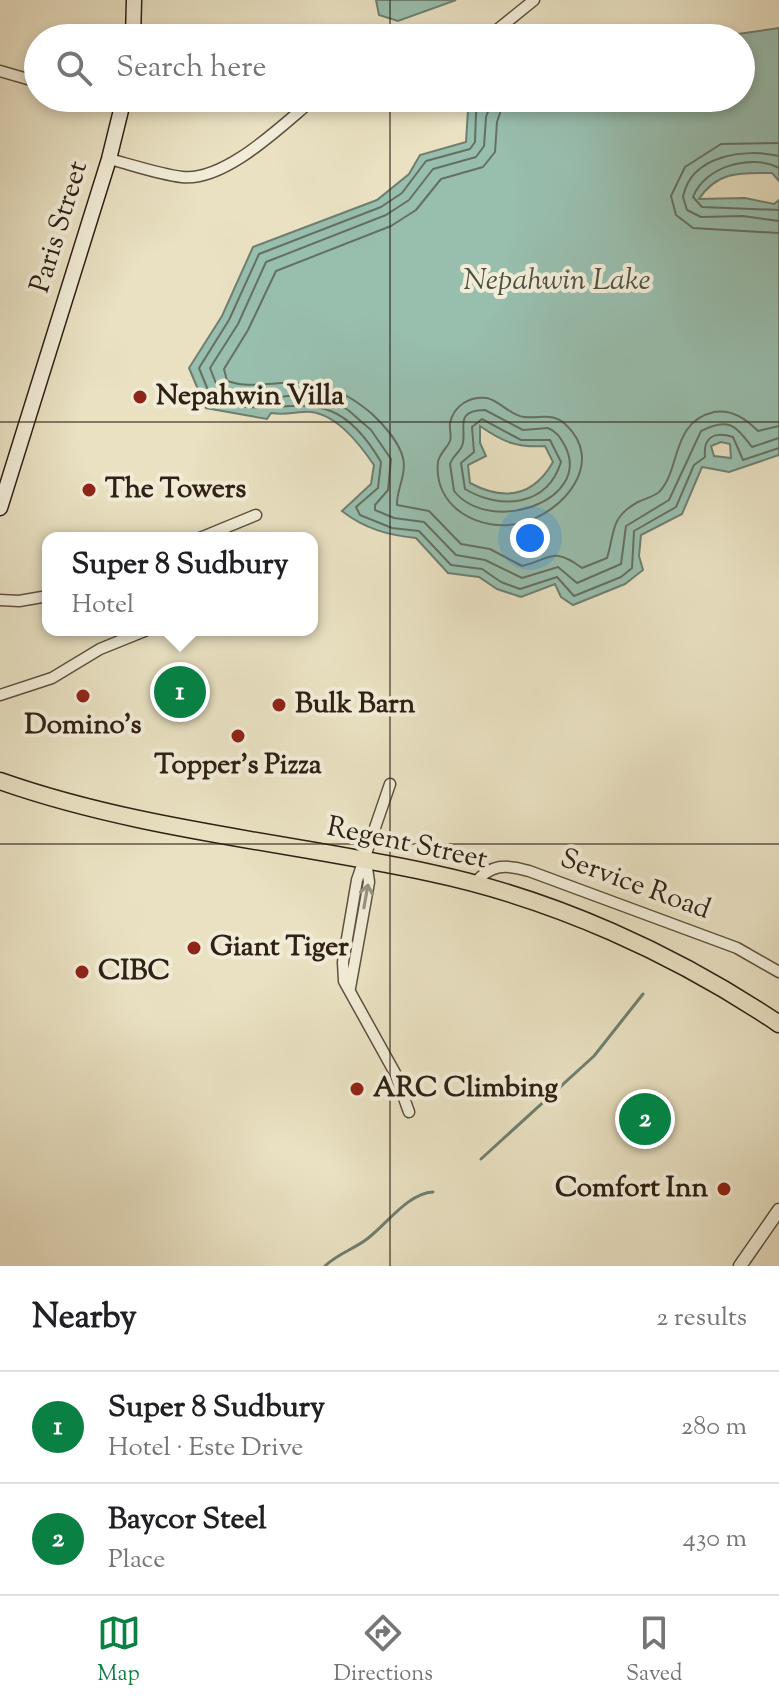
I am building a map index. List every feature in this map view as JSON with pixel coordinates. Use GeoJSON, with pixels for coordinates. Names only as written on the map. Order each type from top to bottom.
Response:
{"type":"FeatureCollection","features":[{"type":"Feature","properties":{"kind":"main road"},"geometry":{"type":"LineString","coordinates":[[133,24],[134,0]]}},
{"type":"Feature","properties":{"kind":"main road","name":"Paris Street"},"geometry":{"type":"LineString","coordinates":[[0,508],[109,159],[121,112]]}},
{"type":"Feature","properties":{"kind":"main road","name":"Regent Street"},"geometry":{"type":"LineString","coordinates":[[0,781],[88,808],[366,859],[475,883],[558,910],[650,950],[736,995],[779,1024]]}},
{"type":"Feature","properties":{"kind":"street"},"geometry":{"type":"LineString","coordinates":[[504,24],[534,0]]}},
{"type":"Feature","properties":{"kind":"street"},"geometry":{"type":"LineString","coordinates":[[0,71],[24,78]]}},
{"type":"Feature","properties":{"kind":"street"},"geometry":{"type":"LineString","coordinates":[[109,159],[183,177],[213,172],[253,149],[298,112]]}},
{"type":"Feature","properties":{"kind":"street"},"geometry":{"type":"LineString","coordinates":[[215,532],[256,515]]}},
{"type":"Feature","properties":{"kind":"street"},"geometry":{"type":"LineString","coordinates":[[0,600],[42,597]]}},
{"type":"Feature","properties":{"kind":"street"},"geometry":{"type":"LineString","coordinates":[[0,695],[52,678],[100,649],[132,636]]}},
{"type":"Feature","properties":{"kind":"street"},"geometry":{"type":"LineString","coordinates":[[390,784],[366,859],[369,884],[350,988],[395,1073],[409,1112]]}},
{"type":"Feature","properties":{"kind":"street","name":"Service Road"},"geometry":{"type":"LineString","coordinates":[[475,883],[490,868],[508,865],[529,871],[737,948],[779,972]]}},
{"type":"Feature","properties":{"kind":"street"},"geometry":{"type":"LineString","coordinates":[[740,1266],[779,1210]]}},
{"type":"Feature","properties":{"kind":"water"},"geometry":{"type":"Polygon","coordinates":[[[376,0],[456,0],[398,21],[379,15],[376,0]]]}},
{"type":"Feature","properties":{"kind":"water","name":"Nepahwin Lake"},"geometry":{"type":"Polygon","coordinates":[[[779,28],[779,181],[772,173],[731,175],[714,183],[699,199],[745,198],[774,204],[779,200],[779,455],[729,472],[702,467],[682,514],[641,535],[639,556],[643,570],[625,584],[573,605],[561,597],[555,584],[521,597],[497,589],[479,577],[448,573],[416,538],[377,530],[359,522],[342,511],[371,484],[374,465],[344,429],[325,416],[314,413],[271,413],[267,419],[206,408],[189,368],[222,316],[253,247],[377,200],[409,174],[420,155],[466,142],[468,112],[755,112],[755,31],[779,28]],[[480,426],[480,443],[486,456],[468,465],[470,483],[494,492],[517,492],[536,483],[553,462],[545,446],[511,443],[480,426]],[[721,442],[711,446],[714,456],[731,458],[730,444],[721,442]]]}},
{"type":"Feature","properties":{"kind":"waterway"},"geometry":{"type":"LineString","coordinates":[[481,1159],[594,1056],[643,994]]}},
{"type":"Feature","properties":{"kind":"waterway"},"geometry":{"type":"LineString","coordinates":[[325,1266],[367,1239],[406,1204],[433,1192]]}},
{"type":"Feature","properties":{"kind":"place","name":"Nepahwin Villa"},"geometry":{"type":"Point","coordinates":[140,397]}},
{"type":"Feature","properties":{"kind":"place","name":"The Towers"},"geometry":{"type":"Point","coordinates":[89,490]}},
{"type":"Feature","properties":{"kind":"place","name":"Super 8 Sudbury"},"geometry":{"type":"Point","coordinates":[180,692]}},
{"type":"Feature","properties":{"kind":"place","name":"Domino's"},"geometry":{"type":"Point","coordinates":[83,696]}},
{"type":"Feature","properties":{"kind":"place","name":"Bulk Barn"},"geometry":{"type":"Point","coordinates":[279,705]}},
{"type":"Feature","properties":{"kind":"place","name":"Topper's Pizza"},"geometry":{"type":"Point","coordinates":[238,736]}},
{"type":"Feature","properties":{"kind":"place","name":"Giant Tiger"},"geometry":{"type":"Point","coordinates":[194,948]}},
{"type":"Feature","properties":{"kind":"place","name":"CIBC"},"geometry":{"type":"Point","coordinates":[82,972]}},
{"type":"Feature","properties":{"kind":"place","name":"ARC Climbing"},"geometry":{"type":"Point","coordinates":[357,1089]}},
{"type":"Feature","properties":{"kind":"place","name":"Baycor Steel"},"geometry":{"type":"Point","coordinates":[645,1119]}},
{"type":"Feature","properties":{"kind":"place","name":"Comfort Inn"},"geometry":{"type":"Point","coordinates":[724,1189]}}]}
